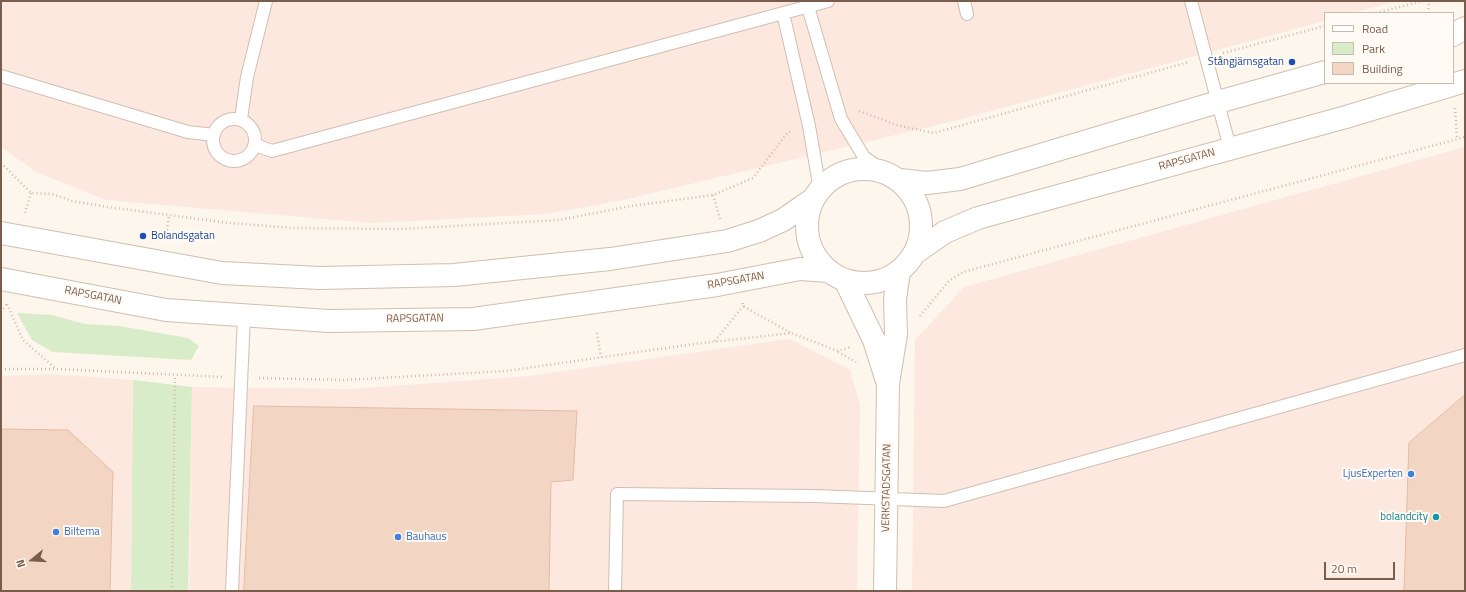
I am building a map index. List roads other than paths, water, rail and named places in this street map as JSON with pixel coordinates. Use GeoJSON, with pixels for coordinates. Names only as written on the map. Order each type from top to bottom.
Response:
{"type":"FeatureCollection","features":[{"type":"Feature","properties":{"kind":"street"},"geometry":{"type":"LineString","coordinates":[[1454,34],[1465,28]]}},
{"type":"Feature","properties":{"kind":"street"},"geometry":{"type":"LineString","coordinates":[[1,233],[222,273],[320,278],[454,275],[610,259],[727,240],[760,231],[783,220],[816,195],[825,183],[840,173],[859,168],[927,183],[960,179],[1218,102],[1324,72]]}},
{"type":"Feature","properties":{"kind":"street","name":"RAPSGATAN"},"geometry":{"type":"LineString","coordinates":[[915,253],[945,232],[978,218],[1346,117],[1465,81]]}},
{"type":"Feature","properties":{"kind":"street"},"geometry":{"type":"LineString","coordinates":[[816,195],[806,226],[813,252],[837,276],[863,284],[881,281],[899,272],[915,253],[921,235],[920,211],[915,199],[891,176]]}},
{"type":"Feature","properties":{"kind":"street","name":"RAPSGATAN"},"geometry":{"type":"LineString","coordinates":[[1,279],[166,310],[329,321],[473,319],[717,285],[800,270],[837,276]]}},
{"type":"Feature","properties":{"kind":"street","name":"VERKSTADSGATAN"},"geometry":{"type":"LineString","coordinates":[[885,591],[888,384],[896,334],[895,299],[899,272]]}},
{"type":"Feature","properties":{"kind":"street","name":"VERKSTADSGATAN"},"geometry":{"type":"LineString","coordinates":[[837,276],[874,340],[888,384]]}},
{"type":"Feature","properties":{"kind":"lane"},"geometry":{"type":"LineString","coordinates":[[241,118],[247,77],[266,1]]}},
{"type":"Feature","properties":{"kind":"lane"},"geometry":{"type":"LineString","coordinates":[[255,145],[272,151],[828,1]]}},
{"type":"Feature","properties":{"kind":"lane"},"geometry":{"type":"LineString","coordinates":[[964,1],[967,14]]}},
{"type":"Feature","properties":{"kind":"lane"},"geometry":{"type":"LineString","coordinates":[[1191,1],[1230,148]]}},
{"type":"Feature","properties":{"kind":"lane"},"geometry":{"type":"LineString","coordinates":[[808,7],[841,119],[864,157],[891,176]]}},
{"type":"Feature","properties":{"kind":"lane"},"geometry":{"type":"LineString","coordinates":[[783,13],[809,126],[816,195]]}},
{"type":"Feature","properties":{"kind":"lane"},"geometry":{"type":"LineString","coordinates":[[1,76],[188,132],[214,135]]}},
{"type":"Feature","properties":{"kind":"lane"},"geometry":{"type":"LineString","coordinates":[[241,118],[254,131],[255,145],[253,151],[244,159],[233,161],[224,159],[218,154],[213,142],[214,135],[221,123],[232,119],[241,118]]}},
{"type":"Feature","properties":{"kind":"lane"},"geometry":{"type":"LineString","coordinates":[[232,591],[244,315]]}},
{"type":"Feature","properties":{"kind":"lane"},"geometry":{"type":"LineString","coordinates":[[615,591],[617,494],[815,496],[944,501],[1465,355]]}},
{"type":"Feature","properties":{"kind":"place","name":"Stångjärnsgatan"},"geometry":{"type":"Point","coordinates":[1292,62]}},
{"type":"Feature","properties":{"kind":"place","name":"Bolandsgatan"},"geometry":{"type":"Point","coordinates":[143,236]}},
{"type":"Feature","properties":{"kind":"place","name":"LjusExperten"},"geometry":{"type":"Point","coordinates":[1411,474]}},
{"type":"Feature","properties":{"kind":"place","name":"bolandcity"},"geometry":{"type":"Point","coordinates":[1436,517]}},
{"type":"Feature","properties":{"kind":"place","name":"Biltema"},"geometry":{"type":"Point","coordinates":[56,532]}},
{"type":"Feature","properties":{"kind":"place","name":"Bauhaus"},"geometry":{"type":"Point","coordinates":[398,537]}}]}
